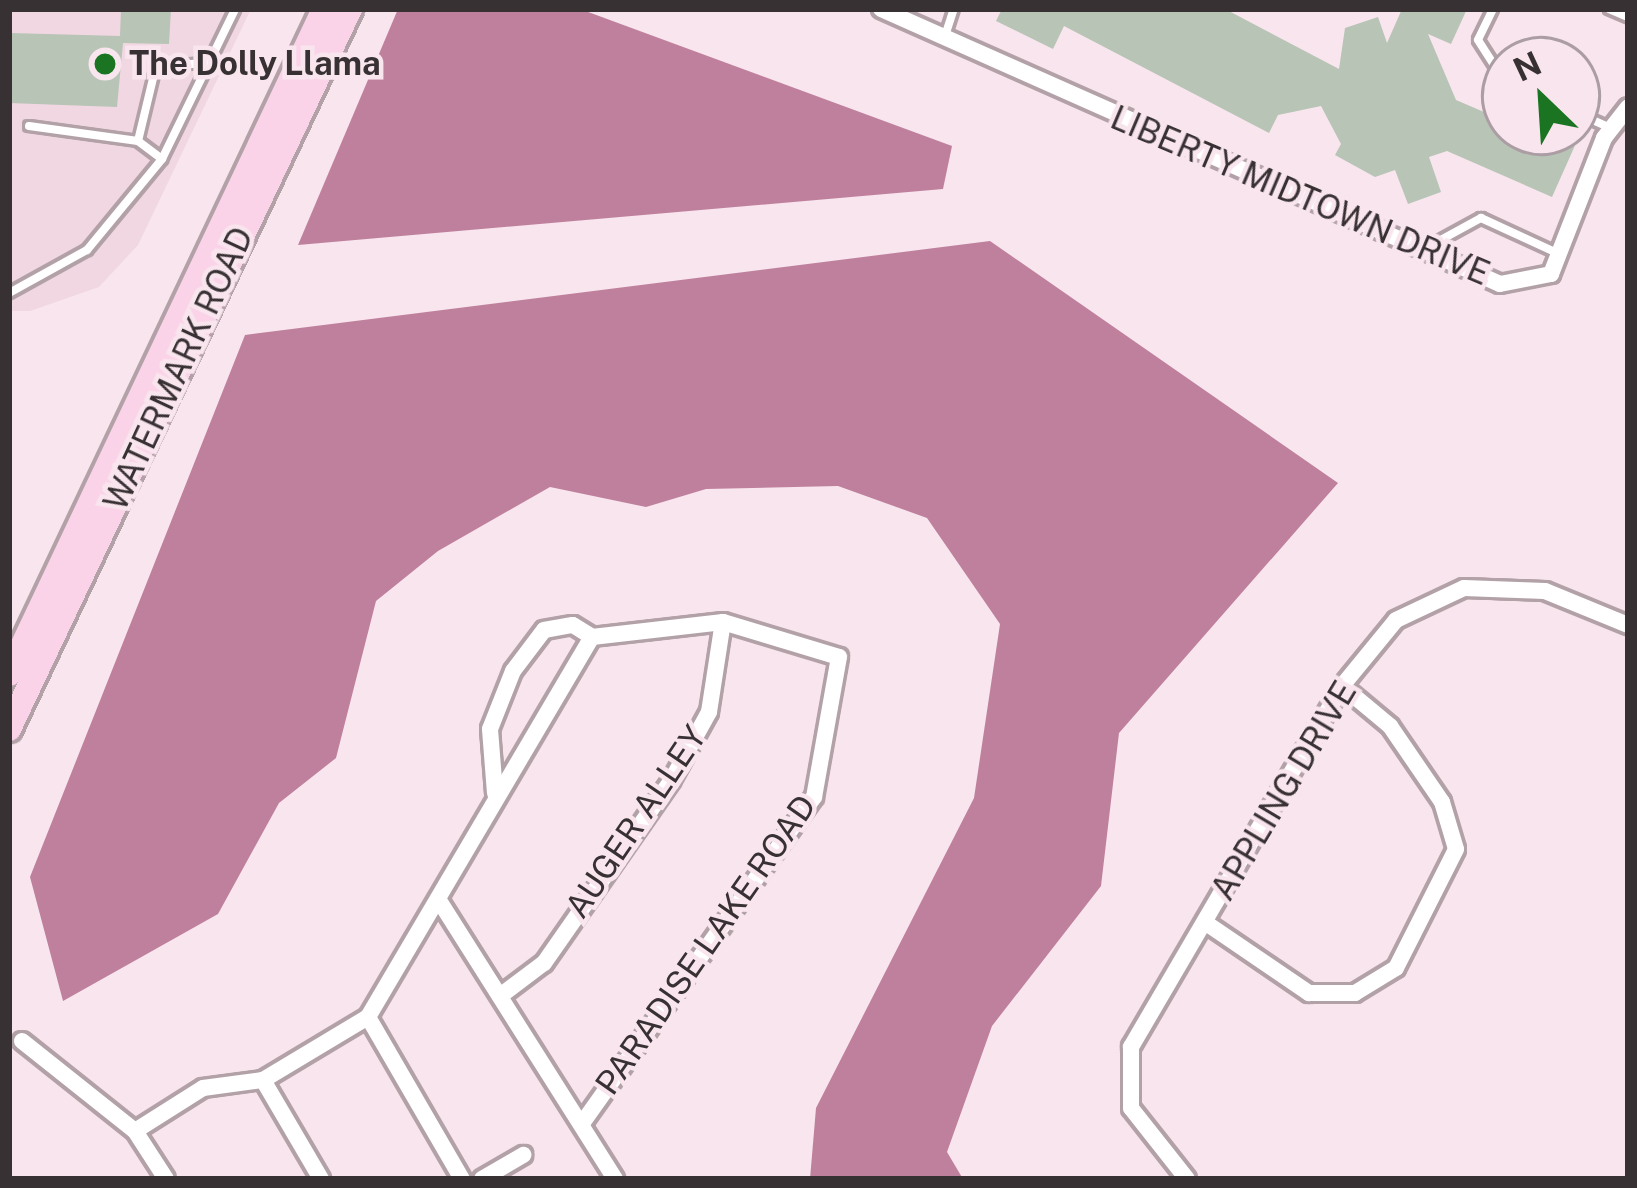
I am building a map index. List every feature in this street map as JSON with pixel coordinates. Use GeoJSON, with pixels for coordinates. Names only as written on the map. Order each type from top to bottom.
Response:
{"type":"FeatureCollection","features":[{"type":"Feature","properties":{"kind":"street","name":"WATERMARK ROAD"},"geometry":{"type":"LineString","coordinates":[[9,674],[324,9]]}},
{"type":"Feature","properties":{"kind":"street","name":"WATERMARK ROAD"},"geometry":{"type":"LineString","coordinates":[[9,729],[350,9]]}},
{"type":"Feature","properties":{"kind":"street","name":"LIBERTY MIDTOWN DRIVE"},"geometry":{"type":"LineString","coordinates":[[892,11],[1420,252],[1528,286],[1562,255]]}},
{"type":"Feature","properties":{"kind":"street"},"geometry":{"type":"LineString","coordinates":[[1562,255],[1612,128],[1628,107]]}},
{"type":"Feature","properties":{"kind":"street","name":"APPLING DRIVE"},"geometry":{"type":"LineString","coordinates":[[1187,1179],[1131,1108],[1131,1047],[1342,686],[1396,620],[1464,588],[1545,591],[1628,625]]}},
{"type":"Feature","properties":{"kind":"street","name":"PARADISE LAKE ROAD"},"geometry":{"type":"LineString","coordinates":[[495,794],[490,729],[513,670],[544,630],[573,625],[592,637],[723,622],[839,657],[814,797],[582,1124]]}},
{"type":"Feature","properties":{"kind":"street","name":"AUGER ALLEY"},"geometry":{"type":"LineString","coordinates":[[500,996],[544,963],[671,781],[709,712],[723,622]]}},
{"type":"Feature","properties":{"kind":"street"},"geometry":{"type":"LineString","coordinates":[[135,1131],[203,1088],[263,1080],[368,1017],[440,902],[495,794],[592,637]]}},
{"type":"Feature","properties":{"kind":"street"},"geometry":{"type":"LineString","coordinates":[[1206,923],[1309,993],[1355,993],[1396,968],[1456,849],[1442,802],[1390,726],[1342,686]]}},
{"type":"Feature","properties":{"kind":"street"},"geometry":{"type":"LineString","coordinates":[[440,902],[615,1179]]}},
{"type":"Feature","properties":{"kind":"street"},"geometry":{"type":"LineString","coordinates":[[368,1017],[462,1179]]}},
{"type":"Feature","properties":{"kind":"street"},"geometry":{"type":"LineString","coordinates":[[22,1040],[135,1131],[166,1179]]}},
{"type":"Feature","properties":{"kind":"street"},"geometry":{"type":"LineString","coordinates":[[263,1080],[321,1179]]}},
{"type":"Feature","properties":{"kind":"street"},"geometry":{"type":"LineString","coordinates":[[482,1179],[523,1155]]}},
{"type":"Feature","properties":{"kind":"lane"},"geometry":{"type":"LineString","coordinates":[[9,293],[87,250],[162,159],[235,9]]}},
{"type":"Feature","properties":{"kind":"lane"},"geometry":{"type":"LineString","coordinates":[[944,38],[953,9]]}},
{"type":"Feature","properties":{"kind":"lane"},"geometry":{"type":"LineString","coordinates":[[1481,45],[1478,40],[1493,9]]}},
{"type":"Feature","properties":{"kind":"lane"},"geometry":{"type":"LineString","coordinates":[[1615,10],[1628,17]]}},
{"type":"Feature","properties":{"kind":"lane"},"geometry":{"type":"LineString","coordinates":[[138,141],[156,65],[209,63]]}},
{"type":"Feature","properties":{"kind":"lane"},"geometry":{"type":"LineString","coordinates":[[1601,123],[1612,128]]}},
{"type":"Feature","properties":{"kind":"lane"},"geometry":{"type":"LineString","coordinates":[[29,126],[138,141],[162,159]]}},
{"type":"Feature","properties":{"kind":"lane"},"geometry":{"type":"LineString","coordinates":[[1420,252],[1481,218],[1562,255]]}},
{"type":"Feature","properties":{"kind":"shaded area"},"geometry":{"type":"Polygon","coordinates":[[[9,9],[251,9],[138,245],[99,287],[30,311],[9,311],[9,9]]]}},
{"type":"Feature","properties":{"kind":"shaded area"},"geometry":{"type":"Polygon","coordinates":[[[398,9],[580,9],[952,146],[943,189],[298,245],[398,9]]]}},
{"type":"Feature","properties":{"kind":"shaded area"},"geometry":{"type":"Polygon","coordinates":[[[990,241],[1338,483],[1119,733],[1101,886],[992,1026],[947,1152],[963,1179],[810,1179],[816,1108],[974,798],[1000,624],[927,518],[838,486],[706,489],[646,507],[550,487],[438,551],[376,601],[336,758],[279,803],[218,914],[63,1001],[30,877],[245,335],[990,241]]]}},
{"type":"Feature","properties":{"kind":"building"},"geometry":{"type":"Polygon","coordinates":[[[121,9],[171,9],[169,44],[123,43],[117,107],[9,103],[9,33],[120,36],[121,9]]]}},
{"type":"Feature","properties":{"kind":"building"},"geometry":{"type":"Polygon","coordinates":[[[1002,9],[1225,9],[1339,69],[1345,28],[1378,17],[1387,43],[1402,9],[1467,9],[1451,44],[1428,34],[1456,100],[1481,111],[1481,156],[1570,156],[1552,197],[1447,151],[1429,157],[1441,192],[1408,204],[1395,170],[1375,177],[1335,155],[1341,144],[1321,106],[1278,115],[1269,133],[1064,26],[1053,49],[996,21],[1002,9]]]}},
{"type":"Feature","properties":{"kind":"place","name":"The Dolly Llama"},"geometry":{"type":"Point","coordinates":[105,64]}}]}
